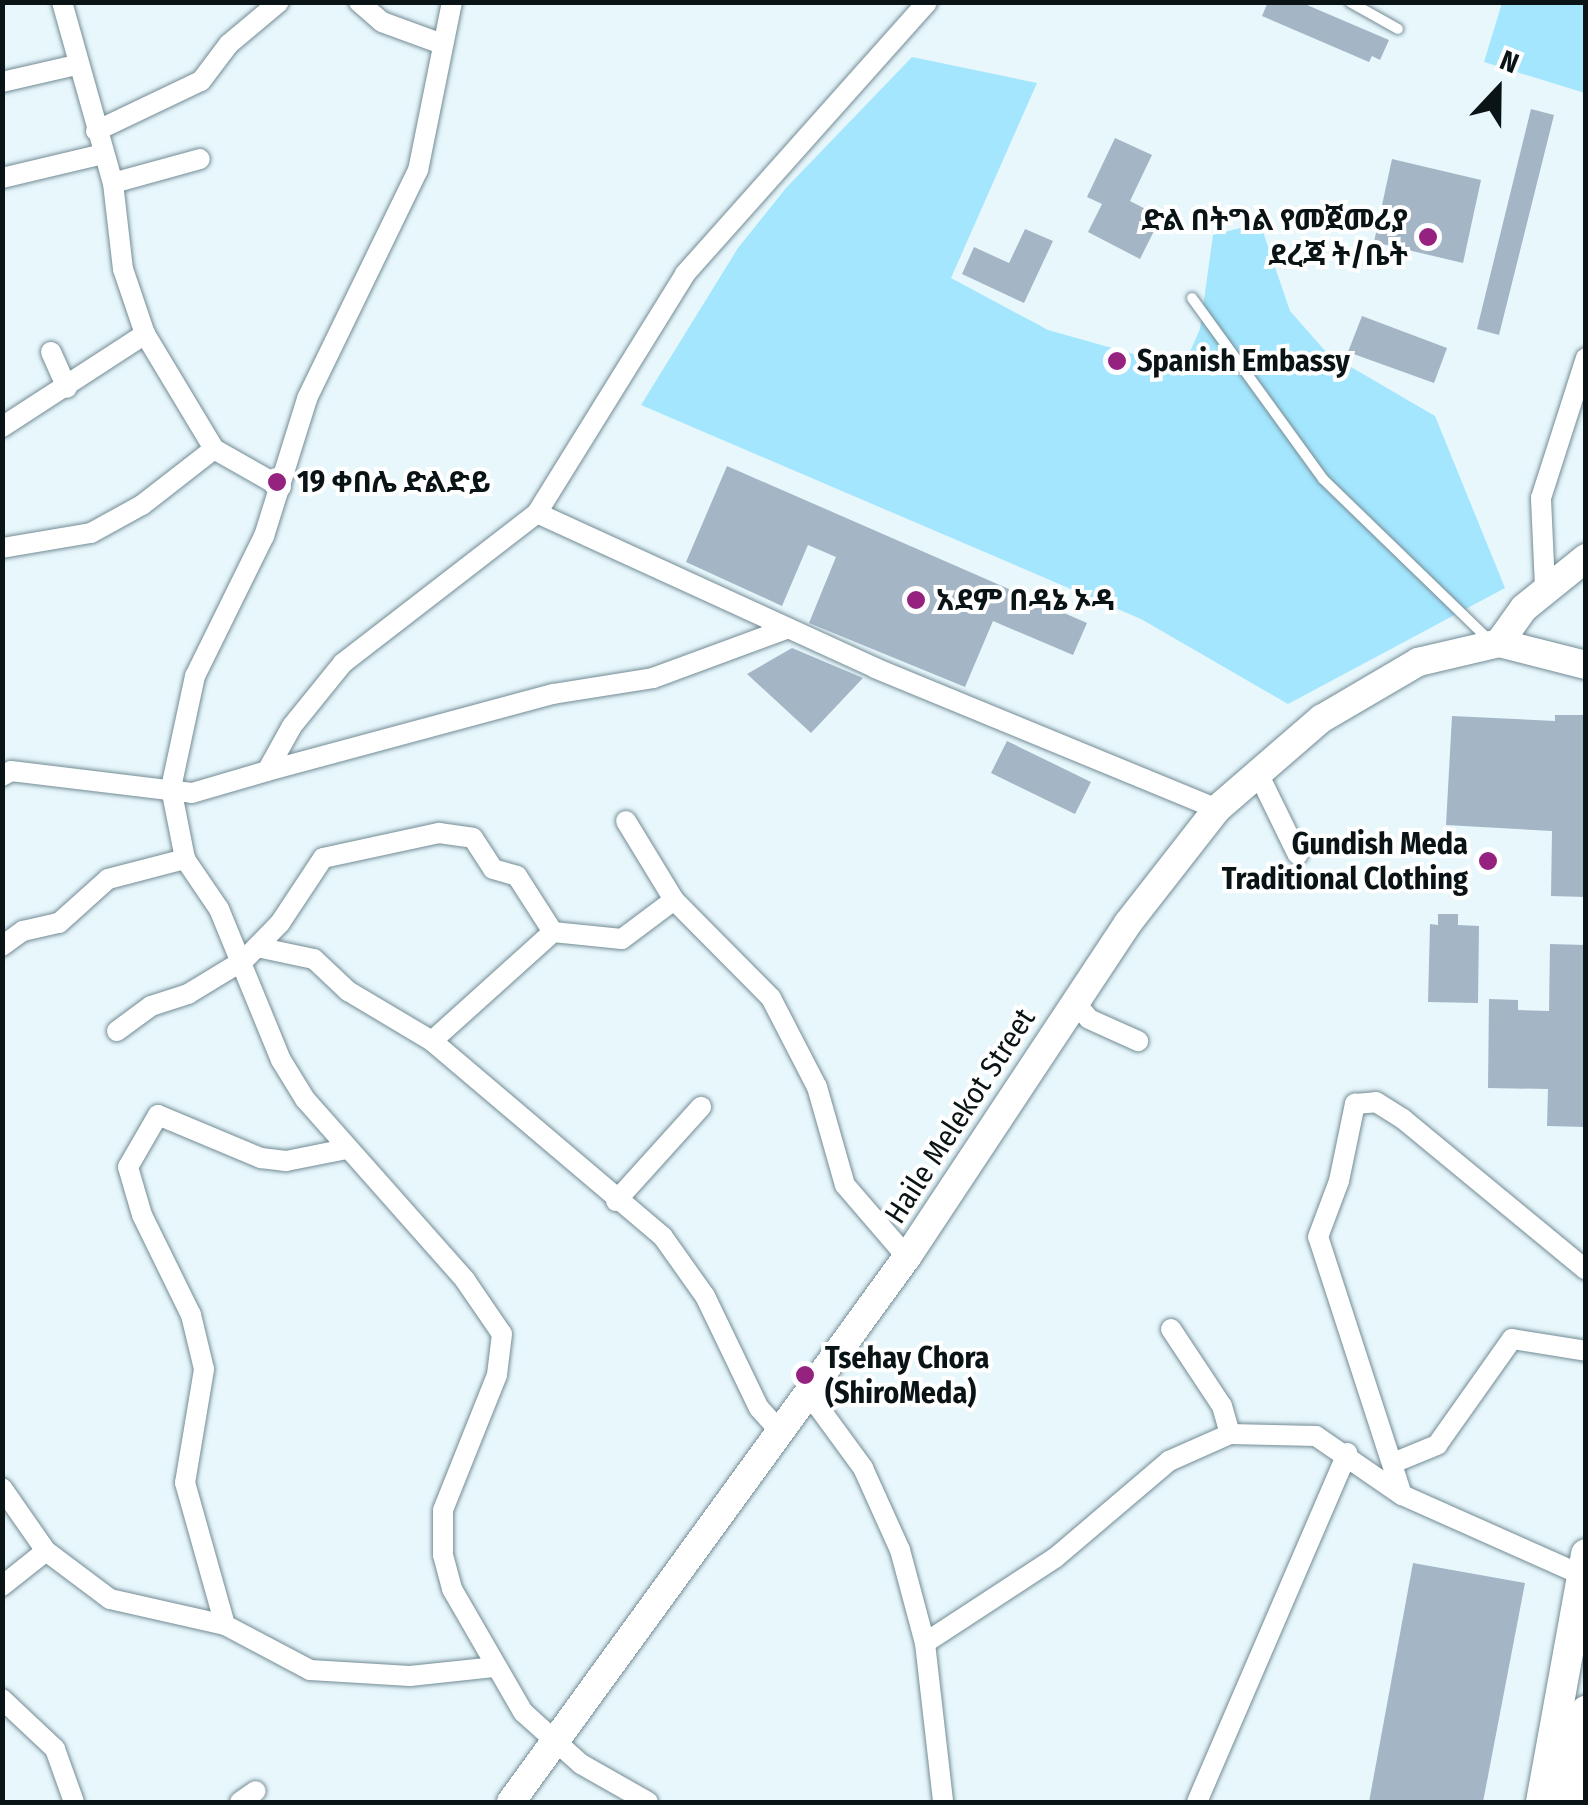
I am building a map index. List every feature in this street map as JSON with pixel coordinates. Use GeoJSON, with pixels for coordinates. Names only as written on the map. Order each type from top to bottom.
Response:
{"type":"FeatureCollection","features":[{"type":"Feature","properties":{"kind":"main road"},"geometry":{"type":"LineString","coordinates":[[1496,644],[1545,587],[1586,558]]}},
{"type":"Feature","properties":{"kind":"main road","name":"Haile Melekot Street"},"geometry":{"type":"LineString","coordinates":[[511,1802],[777,1428],[906,1257],[1074,1001],[1217,808],[1257,771],[1387,678],[1449,651],[1496,644],[1586,665]]}},
{"type":"Feature","properties":{"kind":"main road"},"geometry":{"type":"LineString","coordinates":[[1541,1802],[1584,1564]]}},
{"type":"Feature","properties":{"kind":"main road"},"geometry":{"type":"LineString","coordinates":[[1569,1802],[1586,1711]]}},
{"type":"Feature","properties":{"kind":"street"},"geometry":{"type":"LineString","coordinates":[[62,2],[76,65],[113,184],[122,268],[145,334],[214,449],[282,486]]}},
{"type":"Feature","properties":{"kind":"street"},"geometry":{"type":"LineString","coordinates":[[96,131],[201,81],[229,44],[279,2]]}},
{"type":"Feature","properties":{"kind":"street"},"geometry":{"type":"LineString","coordinates":[[359,2],[382,22],[442,44]]}},
{"type":"Feature","properties":{"kind":"street"},"geometry":{"type":"LineString","coordinates":[[452,2],[418,170],[308,399],[282,486],[196,676],[171,788],[185,859],[250,953],[282,1060],[346,1149],[407,1211],[502,1334],[497,1375],[453,1477],[441,1531],[452,1589],[494,1667],[554,1744],[648,1802]]}},
{"type":"Feature","properties":{"kind":"street"},"geometry":{"type":"LineString","coordinates":[[267,771],[302,713],[343,664],[537,513],[685,274],[927,2]]}},
{"type":"Feature","properties":{"kind":"street"},"geometry":{"type":"LineString","coordinates":[[2,82],[76,65]]}},
{"type":"Feature","properties":{"kind":"street"},"geometry":{"type":"LineString","coordinates":[[2,178],[102,154]]}},
{"type":"Feature","properties":{"kind":"street"},"geometry":{"type":"LineString","coordinates":[[113,184],[200,159]]}},
{"type":"Feature","properties":{"kind":"street"},"geometry":{"type":"LineString","coordinates":[[2,427],[145,334]]}},
{"type":"Feature","properties":{"kind":"street"},"geometry":{"type":"LineString","coordinates":[[51,352],[66,388]]}},
{"type":"Feature","properties":{"kind":"street"},"geometry":{"type":"LineString","coordinates":[[1545,587],[1541,498],[1586,358]]}},
{"type":"Feature","properties":{"kind":"street"},"geometry":{"type":"LineString","coordinates":[[2,548],[91,532],[142,505],[214,449]]}},
{"type":"Feature","properties":{"kind":"street"},"geometry":{"type":"LineString","coordinates":[[537,513],[786,629],[1217,808]]}},
{"type":"Feature","properties":{"kind":"street"},"geometry":{"type":"LineString","coordinates":[[2,776],[10,771],[210,792],[267,771],[553,694],[653,678],[786,629]]}},
{"type":"Feature","properties":{"kind":"street"},"geometry":{"type":"LineString","coordinates":[[1257,771],[1298,855]]}},
{"type":"Feature","properties":{"kind":"street"},"geometry":{"type":"LineString","coordinates":[[626,821],[674,900],[770,998],[817,1087],[845,1185],[906,1257]]}},
{"type":"Feature","properties":{"kind":"street"},"geometry":{"type":"LineString","coordinates":[[117,1031],[151,1006],[188,994],[250,953],[323,858],[439,834],[473,838],[492,869],[517,876],[553,932]]}},
{"type":"Feature","properties":{"kind":"street"},"geometry":{"type":"LineString","coordinates":[[2,946],[23,931],[59,923],[108,878],[185,859]]}},
{"type":"Feature","properties":{"kind":"street"},"geometry":{"type":"LineString","coordinates":[[432,1042],[553,932],[622,939],[674,900]]}},
{"type":"Feature","properties":{"kind":"street"},"geometry":{"type":"LineString","coordinates":[[250,953],[314,959],[348,991],[432,1042],[678,1256],[725,1333],[758,1408],[777,1428]]}},
{"type":"Feature","properties":{"kind":"street"},"geometry":{"type":"LineString","coordinates":[[1074,1001],[1089,1019],[1138,1040]]}},
{"type":"Feature","properties":{"kind":"street"},"geometry":{"type":"LineString","coordinates":[[1402,1496],[1318,1237],[1359,1099],[1403,1119],[1586,1270]]}},
{"type":"Feature","properties":{"kind":"street"},"geometry":{"type":"LineString","coordinates":[[616,1201],[701,1107]]}},
{"type":"Feature","properties":{"kind":"street"},"geometry":{"type":"LineString","coordinates":[[225,1625],[185,1483],[204,1370],[191,1315],[142,1215],[128,1167],[158,1115],[261,1158],[286,1161],[346,1149]]}},
{"type":"Feature","properties":{"kind":"street"},"geometry":{"type":"LineString","coordinates":[[1171,1329],[1222,1406],[1230,1434]]}},
{"type":"Feature","properties":{"kind":"street"},"geometry":{"type":"LineString","coordinates":[[1393,1464],[1437,1445],[1512,1339],[1586,1350]]}},
{"type":"Feature","properties":{"kind":"street"},"geometry":{"type":"LineString","coordinates":[[806,1390],[889,1515],[924,1642],[943,1802]]}},
{"type":"Feature","properties":{"kind":"street"},"geometry":{"type":"LineString","coordinates":[[924,1642],[1055,1558],[1169,1461],[1230,1434],[1305,1432],[1347,1453],[1402,1496],[1584,1564]]}},
{"type":"Feature","properties":{"kind":"street"},"geometry":{"type":"LineString","coordinates":[[1197,1802],[1347,1453]]}},
{"type":"Feature","properties":{"kind":"street"},"geometry":{"type":"LineString","coordinates":[[2,1488],[46,1551],[110,1599],[225,1625],[310,1670],[410,1676],[494,1667]]}},
{"type":"Feature","properties":{"kind":"street"},"geometry":{"type":"LineString","coordinates":[[2,1586],[46,1551]]}},
{"type":"Feature","properties":{"kind":"street"},"geometry":{"type":"LineString","coordinates":[[2,1700],[54,1749],[74,1802]]}},
{"type":"Feature","properties":{"kind":"lane"},"geometry":{"type":"LineString","coordinates":[[1350,2],[1398,29]]}},
{"type":"Feature","properties":{"kind":"lane"},"geometry":{"type":"LineString","coordinates":[[1192,298],[1323,479],[1496,644]]}},
{"type":"Feature","properties":{"kind":"shaded area"},"geometry":{"type":"Polygon","coordinates":[[[1502,3],[1585,3],[1585,93],[1484,62],[1502,3]]]}},
{"type":"Feature","properties":{"kind":"shaded area"},"geometry":{"type":"Polygon","coordinates":[[[912,57],[1037,83],[951,278],[1048,330],[1183,368],[1200,329],[1213,235],[1260,223],[1290,311],[1327,353],[1435,416],[1505,588],[1288,704],[1141,619],[641,405],[738,248],[786,188],[912,57]]]}},
{"type":"Feature","properties":{"kind":"building"},"geometry":{"type":"Polygon","coordinates":[[[1268,2],[1300,2],[1389,40],[1380,60],[1372,56],[1369,62],[1262,16],[1268,2]]]}},
{"type":"Feature","properties":{"kind":"building"},"geometry":{"type":"Polygon","coordinates":[[[1531,109],[1554,115],[1499,335],[1477,329],[1531,109]]]}},
{"type":"Feature","properties":{"kind":"building"},"geometry":{"type":"Polygon","coordinates":[[[1115,138],[1152,155],[1130,201],[1161,217],[1140,259],[1088,232],[1102,204],[1087,197],[1115,138]]]}},
{"type":"Feature","properties":{"kind":"building"},"geometry":{"type":"Polygon","coordinates":[[[1392,159],[1481,180],[1463,263],[1374,242],[1392,159]]]}},
{"type":"Feature","properties":{"kind":"building"},"geometry":{"type":"Polygon","coordinates":[[[1025,229],[1053,241],[1024,303],[962,274],[974,247],[1009,263],[1025,229]]]}},
{"type":"Feature","properties":{"kind":"building"},"geometry":{"type":"Polygon","coordinates":[[[1362,316],[1447,348],[1434,383],[1348,352],[1362,316]]]}},
{"type":"Feature","properties":{"kind":"building"},"geometry":{"type":"Polygon","coordinates":[[[727,466],[1087,623],[1073,655],[993,621],[965,687],[809,623],[836,557],[808,545],[782,606],[686,562],[727,466]]]}},
{"type":"Feature","properties":{"kind":"building"},"geometry":{"type":"Polygon","coordinates":[[[792,648],[863,678],[811,733],[747,674],[792,648]]]}},
{"type":"Feature","properties":{"kind":"building"},"geometry":{"type":"Polygon","coordinates":[[[1555,715],[1586,715],[1586,897],[1551,896],[1552,831],[1446,825],[1452,716],[1555,721],[1555,715]]]}},
{"type":"Feature","properties":{"kind":"building"},"geometry":{"type":"Polygon","coordinates":[[[1007,741],[1091,782],[1075,814],[991,773],[1007,741]]]}},
{"type":"Feature","properties":{"kind":"building"},"geometry":{"type":"Polygon","coordinates":[[[1438,914],[1458,914],[1458,925],[1479,926],[1478,1003],[1428,1002],[1430,924],[1438,925],[1438,914]]]}},
{"type":"Feature","properties":{"kind":"building"},"geometry":{"type":"Polygon","coordinates":[[[1550,944],[1586,945],[1586,1127],[1547,1126],[1548,1089],[1488,1088],[1489,999],[1518,1000],[1518,1010],[1549,1011],[1550,944]]]}},
{"type":"Feature","properties":{"kind":"building"},"geometry":{"type":"Polygon","coordinates":[[[1413,1563],[1525,1583],[1483,1802],[1369,1802],[1413,1563]]]}},
{"type":"Feature","properties":{"kind":"place","name":"ድል በትግል የመጀመሪያ ደረጃ ት/ቤት"},"geometry":{"type":"Point","coordinates":[1428,237]}},
{"type":"Feature","properties":{"kind":"place","name":"Spanish Embassy"},"geometry":{"type":"Point","coordinates":[1117,361]}},
{"type":"Feature","properties":{"kind":"place","name":"19 ቀበሌ ድልድይ"},"geometry":{"type":"Point","coordinates":[277,482]}},
{"type":"Feature","properties":{"kind":"place","name":"አደም በዳኔ ኦዳ"},"geometry":{"type":"Point","coordinates":[916,600]}},
{"type":"Feature","properties":{"kind":"place","name":"Gundish Meda Traditional Clothing"},"geometry":{"type":"Point","coordinates":[1488,861]}},
{"type":"Feature","properties":{"kind":"place","name":"Tsehay Chora (ShiroMeda)"},"geometry":{"type":"Point","coordinates":[805,1375]}}]}
